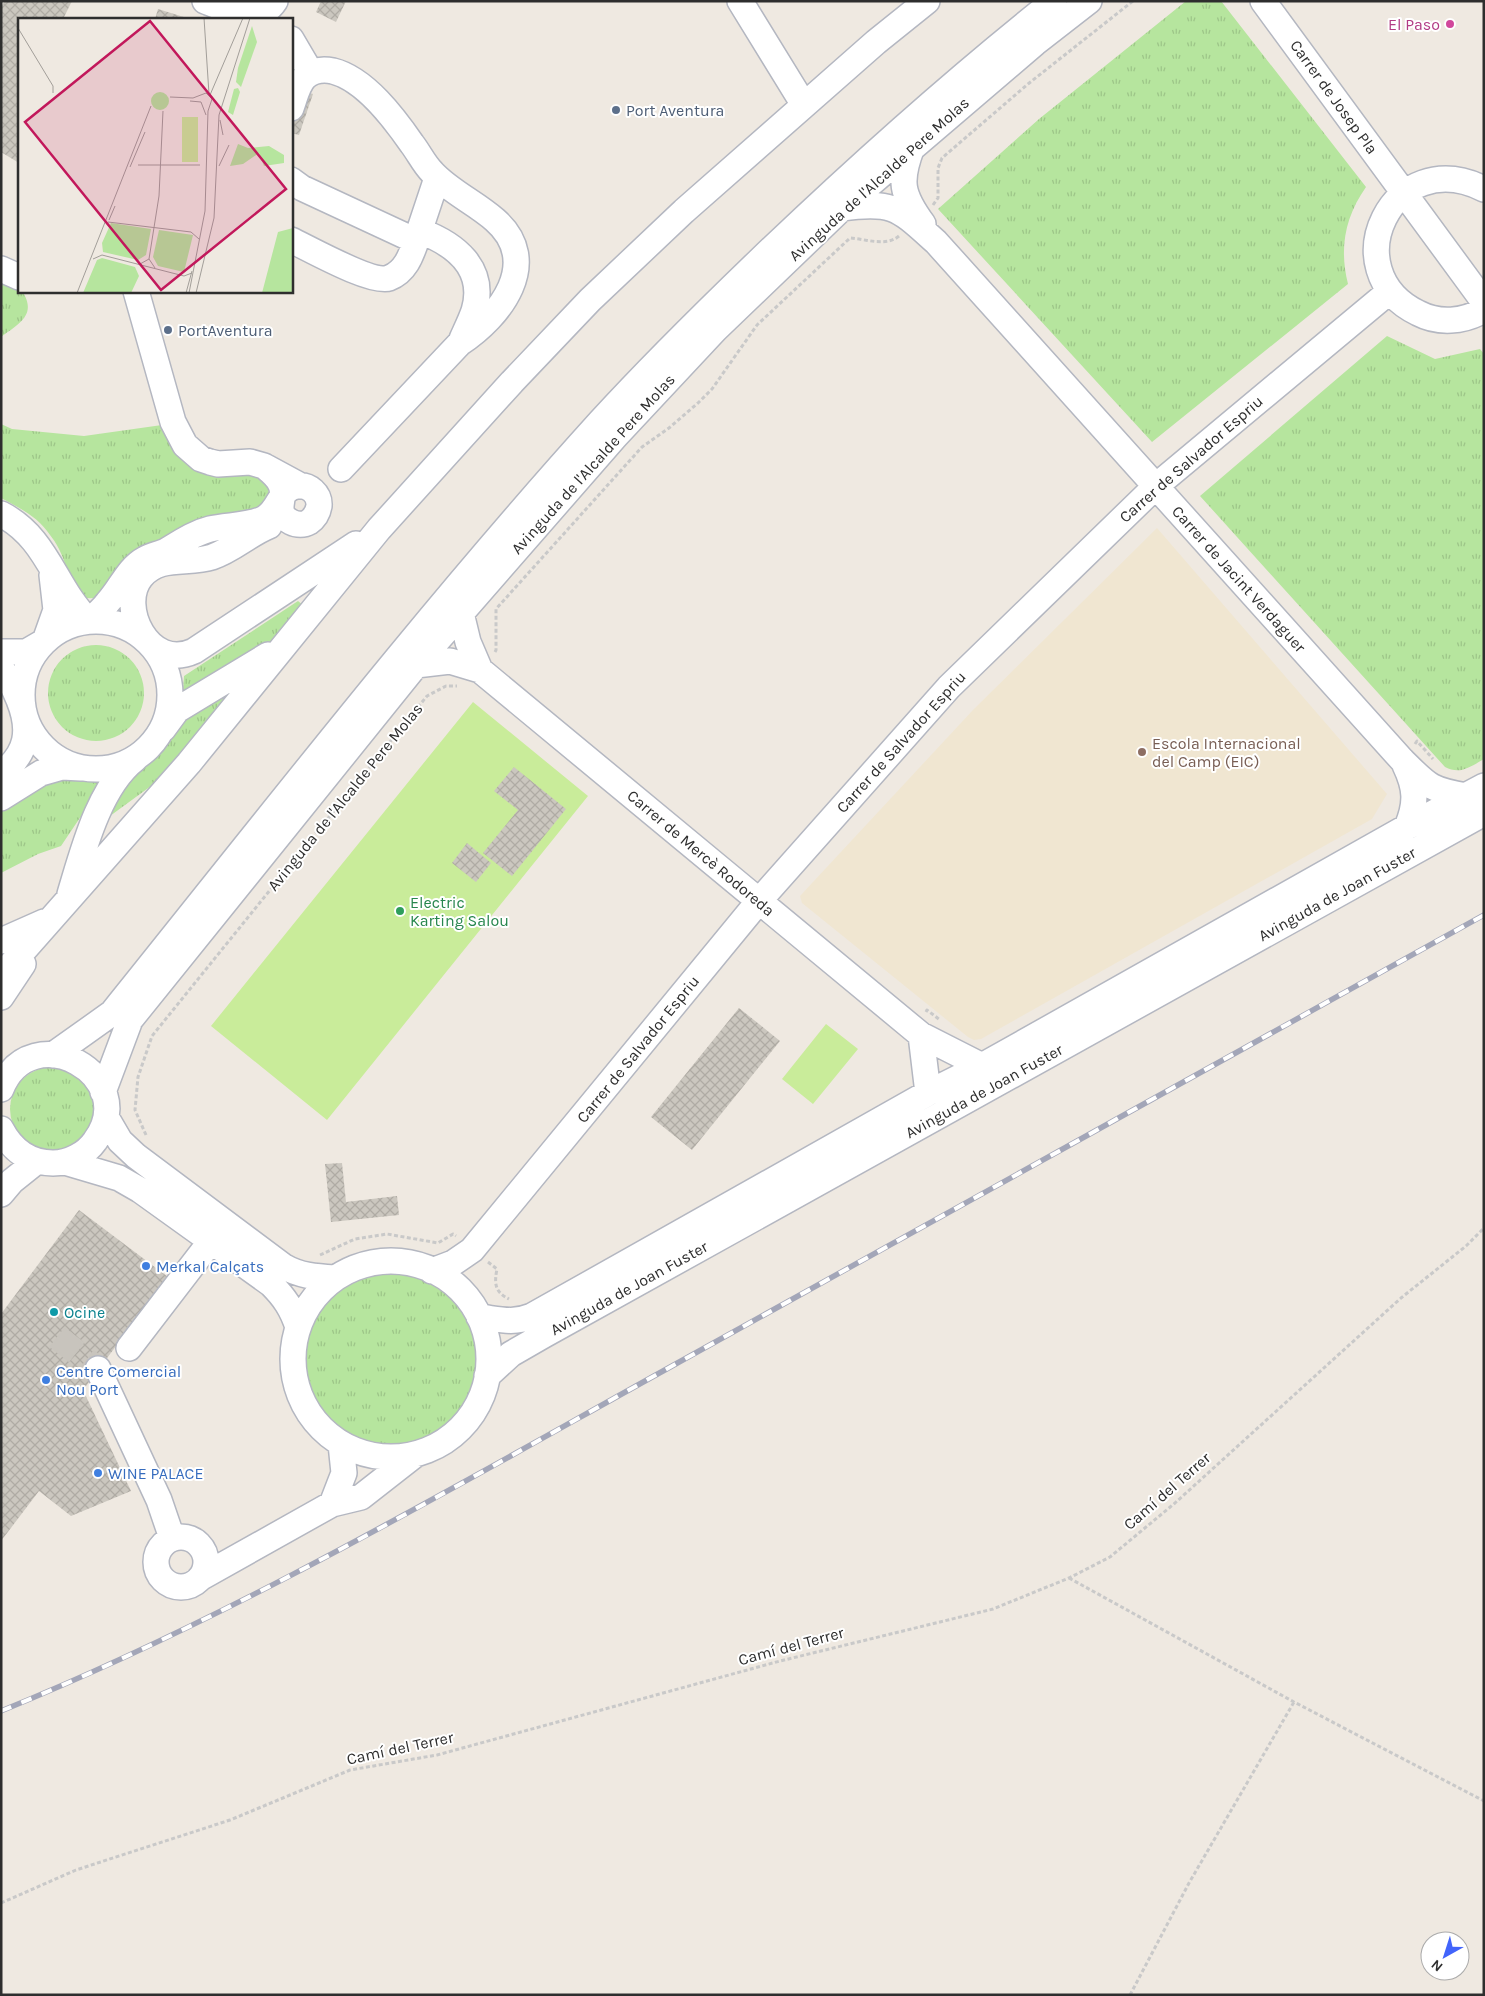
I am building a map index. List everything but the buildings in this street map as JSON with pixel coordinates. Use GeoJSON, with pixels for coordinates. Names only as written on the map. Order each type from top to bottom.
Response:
{"type":"FeatureCollection","features":[{"type":"Feature","properties":{"kind":"street"},"geometry":{"type":"LineString","coordinates":[[205,1],[245,15],[255,16],[275,9]]}},
{"type":"Feature","properties":{"kind":"street"},"geometry":{"type":"LineString","coordinates":[[740,1],[804,104]]}},
{"type":"Feature","properties":{"kind":"street"},"geometry":{"type":"LineString","coordinates":[[1,976],[189,763],[379,529],[512,382],[590,300],[684,211],[804,104],[927,1]]}},
{"type":"Feature","properties":{"kind":"street","name":"Avinguda de l'Alcalde Pere Molas"},"geometry":{"type":"LineString","coordinates":[[53,1055],[112,1013],[448,597],[601,421],[705,313],[834,189],[901,129],[1054,1]]}},
{"type":"Feature","properties":{"kind":"street","name":"Avinguda de l'Alcalde Pere Molas"},"geometry":{"type":"LineString","coordinates":[[103,1092],[130,1020],[416,666],[634,416],[715,330],[842,208],[1035,43],[1089,1]]}},
{"type":"Feature","properties":{"kind":"street","name":"Carrer de Josep Pla"},"geometry":{"type":"LineString","coordinates":[[1264,1],[1484,302]]}},
{"type":"Feature","properties":{"kind":"street"},"geometry":{"type":"LineString","coordinates":[[292,41],[311,72]]}},
{"type":"Feature","properties":{"kind":"street"},"geometry":{"type":"LineString","coordinates":[[89,621],[108,603],[137,565],[146,559],[165,552],[193,535],[212,529],[262,519],[275,510],[296,490],[318,486],[341,469],[460,343],[477,332],[507,298],[515,274],[516,258],[511,240],[505,230],[495,219],[437,178],[391,117],[356,82],[346,76],[326,70],[311,72],[301,82],[292,105]]}},
{"type":"Feature","properties":{"kind":"street","name":"Carrer de Jacint Verdaguer"},"geometry":{"type":"LineString","coordinates":[[912,147],[905,166],[903,184],[916,220],[1156,486],[1410,751],[1427,784],[1436,790],[1478,798]]}},
{"type":"Feature","properties":{"kind":"street"},"geometry":{"type":"LineString","coordinates":[[292,240],[364,274],[379,279],[391,277],[401,271],[409,260],[437,178]]}},
{"type":"Feature","properties":{"kind":"street"},"geometry":{"type":"LineString","coordinates":[[1484,189],[1472,183],[1444,179],[1416,186],[1404,193],[1391,206],[1382,222],[1376,245],[1379,270],[1390,291],[1399,302],[1410,310],[1436,320],[1464,318],[1484,310]]}},
{"type":"Feature","properties":{"kind":"street"},"geometry":{"type":"LineString","coordinates":[[296,184],[418,236],[438,238],[456,250],[469,265],[477,292],[472,316],[460,343]]}},
{"type":"Feature","properties":{"kind":"street","name":"Carrer de Jacint Verdaguer"},"geometry":{"type":"LineString","coordinates":[[842,208],[880,205],[897,210],[916,220]]}},
{"type":"Feature","properties":{"kind":"street"},"geometry":{"type":"LineString","coordinates":[[1,270],[18,278]]}},
{"type":"Feature","properties":{"kind":"street","name":"Carrer de Salvador Espriu"},"geometry":{"type":"LineString","coordinates":[[432,1271],[453,1263],[472,1250],[759,901],[950,687],[1156,486],[1390,291]]}},
{"type":"Feature","properties":{"kind":"street"},"geometry":{"type":"LineString","coordinates":[[136,292],[173,422],[184,445],[201,459],[210,462],[226,464],[250,462],[264,466],[296,490],[313,491],[317,496],[319,508]]}},
{"type":"Feature","properties":{"kind":"street"},"geometry":{"type":"LineString","coordinates":[[1,798],[41,773],[56,768],[106,768],[127,762],[153,742],[168,712],[170,688],[164,666],[140,631],[133,608],[136,585],[140,578],[152,567],[161,563],[174,560],[204,559],[218,554],[272,525],[280,523],[301,524],[313,520],[326,492],[341,469]]}},
{"type":"Feature","properties":{"kind":"street"},"geometry":{"type":"LineString","coordinates":[[295,524],[284,517],[281,511],[296,490]]}},
{"type":"Feature","properties":{"kind":"street"},"geometry":{"type":"LineString","coordinates":[[1,514],[23,528],[32,537],[70,599],[89,621]]}},
{"type":"Feature","properties":{"kind":"street"},"geometry":{"type":"LineString","coordinates":[[212,529],[222,532],[227,540],[224,548],[218,554]]}},
{"type":"Feature","properties":{"kind":"street"},"geometry":{"type":"LineString","coordinates":[[1,652],[26,652],[58,631],[73,624],[89,621],[113,622],[134,631],[162,654],[169,656],[184,655],[194,651],[379,529]]}},
{"type":"Feature","properties":{"kind":"street"},"geometry":{"type":"LineString","coordinates":[[1,774],[14,762],[22,748],[26,730],[22,695],[25,675],[32,657],[45,641],[56,610],[50,565]]}},
{"type":"Feature","properties":{"kind":"street","name":"Carrer de Mercè Rodoreda"},"geometry":{"type":"LineString","coordinates":[[461,613],[468,642],[480,670]]}},
{"type":"Feature","properties":{"kind":"street"},"geometry":{"type":"LineString","coordinates":[[1,997],[61,910],[89,830],[121,772],[153,742],[177,710],[255,664],[291,638]]}},
{"type":"Feature","properties":{"kind":"street","name":"Carrer de Mercè Rodoreda"},"geometry":{"type":"LineString","coordinates":[[416,666],[450,661],[480,670],[922,1035],[982,1066]]}},
{"type":"Feature","properties":{"kind":"street"},"geometry":{"type":"LineString","coordinates":[[1,669],[13,684],[34,734],[47,750],[65,762],[85,768]]}},
{"type":"Feature","properties":{"kind":"street","name":"Carrer de Jacint Verdaguer"},"geometry":{"type":"LineString","coordinates":[[1407,827],[1413,812],[1415,795],[1411,778],[1410,751]]}},
{"type":"Feature","properties":{"kind":"street","name":"Avinguda de Joan Fuster"},"geometry":{"type":"LineString","coordinates":[[473,1307],[509,1321],[520,1321],[532,1316],[1407,827],[1478,798]]}},
{"type":"Feature","properties":{"kind":"street","name":"Avinguda de Joan Fuster"},"geometry":{"type":"LineString","coordinates":[[487,1376],[511,1354],[1478,798]]}},
{"type":"Feature","properties":{"kind":"street"},"geometry":{"type":"LineString","coordinates":[[1,932],[61,910]]}},
{"type":"Feature","properties":{"kind":"street"},"geometry":{"type":"LineString","coordinates":[[1,937],[61,910]]}},
{"type":"Feature","properties":{"kind":"street"},"geometry":{"type":"LineString","coordinates":[[1,942],[61,910]]}},
{"type":"Feature","properties":{"kind":"street"},"geometry":{"type":"LineString","coordinates":[[1,948],[61,910]]}},
{"type":"Feature","properties":{"kind":"street"},"geometry":{"type":"LineString","coordinates":[[1,952],[61,910]]}},
{"type":"Feature","properties":{"kind":"street"},"geometry":{"type":"LineString","coordinates":[[1,960],[61,910]]}},
{"type":"Feature","properties":{"kind":"street"},"geometry":{"type":"LineString","coordinates":[[1,966],[61,910]]}},
{"type":"Feature","properties":{"kind":"street"},"geometry":{"type":"LineString","coordinates":[[1,983],[61,910]]}},
{"type":"Feature","properties":{"kind":"street"},"geometry":{"type":"LineString","coordinates":[[922,1035],[928,1093]]}},
{"type":"Feature","properties":{"kind":"street"},"geometry":{"type":"LineString","coordinates":[[1,1089],[7,1078],[20,1065],[36,1057],[53,1055],[72,1058],[88,1068],[99,1083],[103,1092],[106,1117],[116,1136],[126,1148],[283,1266],[295,1273],[308,1277],[336,1278]]}},
{"type":"Feature","properties":{"kind":"street"},"geometry":{"type":"LineString","coordinates":[[1,1129],[19,1153],[37,1161],[65,1162],[80,1156],[92,1146],[101,1132],[106,1117]]}},
{"type":"Feature","properties":{"kind":"street"},"geometry":{"type":"LineString","coordinates":[[1,1194],[12,1181],[37,1161]]}},
{"type":"Feature","properties":{"kind":"street"},"geometry":{"type":"LineString","coordinates":[[65,1162],[119,1178],[158,1201],[271,1284],[292,1308],[298,1327]]}},
{"type":"Feature","properties":{"kind":"street"},"geometry":{"type":"LineString","coordinates":[[129,1348],[211,1241]]}},
{"type":"Feature","properties":{"kind":"street"},"geometry":{"type":"LineString","coordinates":[[202,1566],[195,1541],[188,1538],[172,1538],[165,1542],[160,1549],[156,1565],[159,1573],[172,1584],[188,1585],[202,1566],[234,1558],[332,1504],[362,1497],[416,1454],[446,1441],[463,1425],[477,1406],[487,1376],[488,1345],[473,1307],[472,1250]]}},
{"type":"Feature","properties":{"kind":"street"},"geometry":{"type":"LineString","coordinates":[[416,1454],[391,1457],[365,1454],[341,1444],[316,1422],[306,1408],[299,1393],[293,1360],[298,1327],[307,1308],[320,1292],[336,1278],[348,1271],[376,1263],[404,1262],[432,1271],[451,1283],[473,1307]]}},
{"type":"Feature","properties":{"kind":"street"},"geometry":{"type":"LineString","coordinates":[[98,1370],[159,1500],[172,1538]]}},
{"type":"Feature","properties":{"kind":"street"},"geometry":{"type":"LineString","coordinates":[[332,1504],[344,1473],[341,1444]]}},
{"type":"Feature","properties":{"kind":"path","name":"Avinguda de l'Alcalde Pere Molas"},"geometry":{"type":"LineString","coordinates":[[148,1140],[135,1110],[138,1077],[152,1036],[427,696],[446,686],[469,685],[496,650],[496,609],[642,447],[669,428],[712,389],[757,325],[850,238],[893,241],[934,204],[938,198],[938,168],[942,158],[1028,84],[1133,1]]}},
{"type":"Feature","properties":{"kind":"path"},"geometry":{"type":"LineString","coordinates":[[1410,751],[1434,760]]}},
{"type":"Feature","properties":{"kind":"path","name":"Camí del Terrer"},"geometry":{"type":"LineString","coordinates":[[1,1903],[76,1870],[230,1820],[350,1770],[437,1755],[780,1661],[993,1609],[1069,1578],[1110,1557],[1175,1503],[1401,1298],[1466,1246],[1484,1228]]}},
{"type":"Feature","properties":{"kind":"path"},"geometry":{"type":"LineString","coordinates":[[318,1256],[355,1239],[387,1234],[438,1243],[453,1234]]}},
{"type":"Feature","properties":{"kind":"path"},"geometry":{"type":"LineString","coordinates":[[1069,1578],[1294,1702],[1484,1801]]}},
{"type":"Feature","properties":{"kind":"path"},"geometry":{"type":"LineString","coordinates":[[1130,1995],[1189,1883],[1294,1702]]}},
{"type":"Feature","properties":{"kind":"shaded area","name":"Escola Internacional del Camp (EIC)"},"geometry":{"type":"Polygon","coordinates":[[[1157,528],[1387,794],[1372,819],[981,1039],[974,1040],[802,903],[800,896],[973,710],[1157,528]]]}},
{"type":"Feature","properties":{"kind":"green space"},"geometry":{"type":"Polygon","coordinates":[[[1186,1],[1221,1],[1366,187],[1353,210],[1346,233],[1344,258],[1348,284],[1152,442],[938,209],[1039,119],[1186,1]]]}},
{"type":"Feature","properties":{"kind":"green space"},"geometry":{"type":"Polygon","coordinates":[[[1,280],[18,288],[18,292],[22,292],[28,306],[24,318],[1,337],[1,280]]]}},
{"type":"Feature","properties":{"kind":"green space"},"geometry":{"type":"Polygon","coordinates":[[[1387,336],[1435,359],[1480,349],[1484,354],[1484,759],[1460,770],[1445,767],[1200,496],[1387,336]]]}},
{"type":"Feature","properties":{"kind":"green space"},"geometry":{"type":"Polygon","coordinates":[[[1,424],[12,429],[84,436],[162,425],[253,472],[262,479],[267,487],[269,492],[268,502],[266,508],[102,596],[84,597],[74,589],[63,558],[54,540],[40,523],[15,505],[1,498],[1,424]]]}},
{"type":"Feature","properties":{"kind":"green space"},"geometry":{"type":"Polygon","coordinates":[[[298,601],[304,606],[194,743],[151,786],[110,816],[134,772],[161,752],[170,738],[182,705],[184,676],[298,601]]]}},
{"type":"Feature","properties":{"kind":"green space"},"geometry":{"type":"Polygon","coordinates":[[[96,645],[114,649],[130,659],[140,675],[144,693],[140,711],[130,727],[114,737],[96,741],[78,737],[62,727],[52,711],[48,693],[52,675],[62,659],[78,649],[96,645]]]}},
{"type":"Feature","properties":{"kind":"green space","name":"Electric Karting Salou"},"geometry":{"type":"Polygon","coordinates":[[[473,702],[588,796],[327,1120],[211,1026],[473,702]]]}},
{"type":"Feature","properties":{"kind":"green space"},"geometry":{"type":"Polygon","coordinates":[[[58,776],[106,779],[61,846],[38,854],[1,873],[1,808],[58,776]]]}},
{"type":"Feature","properties":{"kind":"green space"},"geometry":{"type":"Polygon","coordinates":[[[826,1024],[858,1049],[813,1104],[782,1079],[826,1024]]]}},
{"type":"Feature","properties":{"kind":"green space"},"geometry":{"type":"Polygon","coordinates":[[[52,1067],[68,1070],[82,1079],[91,1093],[94,1109],[91,1125],[82,1139],[68,1148],[52,1151],[36,1148],[22,1139],[13,1125],[10,1109],[13,1093],[22,1079],[36,1070],[52,1067]]]}},
{"type":"Feature","properties":{"kind":"green space"},"geometry":{"type":"Polygon","coordinates":[[[399,1273],[416,1276],[432,1283],[446,1292],[458,1304],[474,1334],[477,1359],[476,1376],[471,1392],[458,1414],[446,1426],[416,1442],[383,1445],[366,1442],[350,1435],[336,1426],[324,1414],[308,1384],[305,1351],[308,1334],[315,1318],[324,1304],[336,1292],[366,1276],[399,1273]]]}},
{"type":"Feature","properties":{"kind":"tunnel"},"geometry":{"type":"LineString","coordinates":[[57,1337],[98,1369]]}},
{"type":"Feature","properties":{"kind":"railway"},"geometry":{"type":"LineString","coordinates":[[1,1711],[171,1636],[419,1507],[1484,915]]}},
{"type":"Feature","properties":{"kind":"place","name":"El Paso"},"geometry":{"type":"Point","coordinates":[1450,24]}},
{"type":"Feature","properties":{"kind":"place","name":"Port Aventura"},"geometry":{"type":"Point","coordinates":[616,110]}},
{"type":"Feature","properties":{"kind":"place","name":"PortAventura"},"geometry":{"type":"Point","coordinates":[168,330]}},
{"type":"Feature","properties":{"kind":"place","name":"Escola Internacional del Camp (EIC)"},"geometry":{"type":"Point","coordinates":[1142,752]}},
{"type":"Feature","properties":{"kind":"place","name":"Electric Karting Salou"},"geometry":{"type":"Point","coordinates":[400,911]}},
{"type":"Feature","properties":{"kind":"place","name":"Merkal Calçats"},"geometry":{"type":"Point","coordinates":[146,1266]}},
{"type":"Feature","properties":{"kind":"place","name":"Ocine"},"geometry":{"type":"Point","coordinates":[54,1312]}},
{"type":"Feature","properties":{"kind":"place","name":"Centre Comercial Nou Port"},"geometry":{"type":"Point","coordinates":[46,1380]}},
{"type":"Feature","properties":{"kind":"place","name":"WINE PALACE"},"geometry":{"type":"Point","coordinates":[98,1473]}}]}
